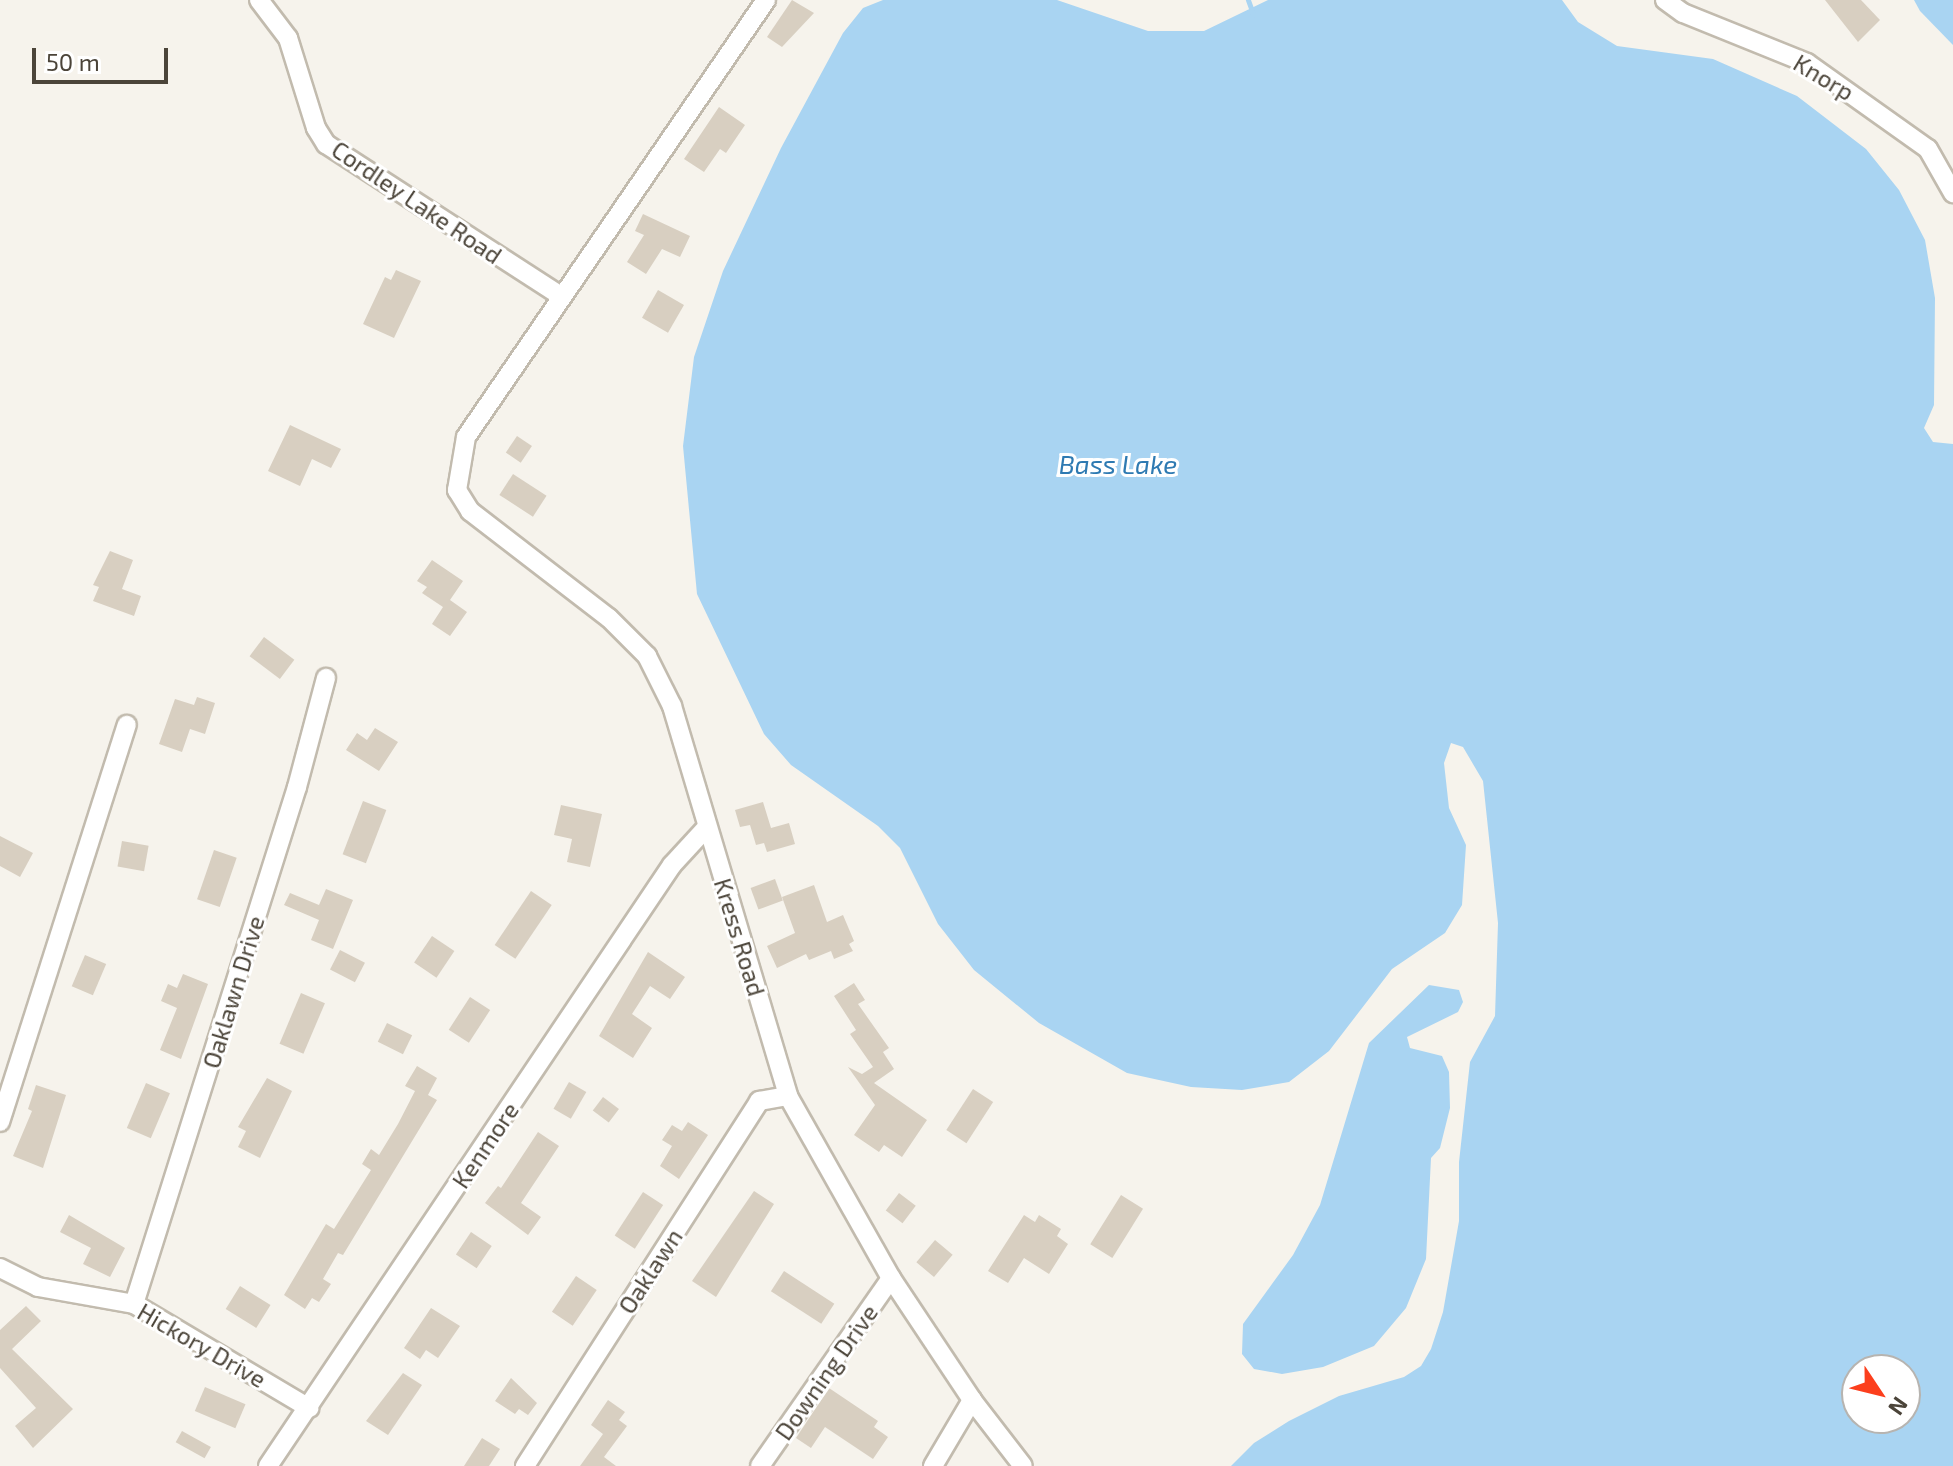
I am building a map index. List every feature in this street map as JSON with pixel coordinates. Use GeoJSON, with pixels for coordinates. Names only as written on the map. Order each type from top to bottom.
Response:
{"type":"FeatureCollection","features":[{"type":"Feature","properties":{"kind":"street","name":"Cordley Lake Road"},"geometry":{"type":"LineString","coordinates":[[259,0],[288,38],[316,128],[326,144],[561,296]]}},
{"type":"Feature","properties":{"kind":"street"},"geometry":{"type":"LineString","coordinates":[[561,296],[766,0]]}},
{"type":"Feature","properties":{"kind":"street","name":"Knorp"},"geometry":{"type":"LineString","coordinates":[[1665,0],[1683,13],[1807,63],[1928,149],[1953,193]]}},
{"type":"Feature","properties":{"kind":"street","name":"Kress Road"},"geometry":{"type":"LineString","coordinates":[[561,296],[466,437],[457,490],[470,511],[609,618],[647,656],[672,706],[788,1096],[891,1278],[972,1400],[1023,1466]]}},
{"type":"Feature","properties":{"kind":"street","name":"Oaklawn Drive"},"geometry":{"type":"LineString","coordinates":[[134,1304],[292,802],[326,678]]}},
{"type":"Feature","properties":{"kind":"street"},"geometry":{"type":"LineString","coordinates":[[0,1122],[127,725]]}},
{"type":"Feature","properties":{"kind":"street","name":"Kenmore"},"geometry":{"type":"LineString","coordinates":[[268,1466],[672,865],[706,828]]}},
{"type":"Feature","properties":{"kind":"street","name":"Oaklawn"},"geometry":{"type":"LineString","coordinates":[[525,1466],[759,1101],[788,1096]]}},
{"type":"Feature","properties":{"kind":"street","name":"Hickory Drive"},"geometry":{"type":"LineString","coordinates":[[0,1268],[38,1287],[134,1304],[309,1408]]}},
{"type":"Feature","properties":{"kind":"street","name":"Downing Drive"},"geometry":{"type":"LineString","coordinates":[[760,1466],[891,1278]]}},
{"type":"Feature","properties":{"kind":"street"},"geometry":{"type":"LineString","coordinates":[[933,1466],[972,1400]]}},
{"type":"Feature","properties":{"kind":"water","name":"Bass Lake"},"geometry":{"type":"Polygon","coordinates":[[[883,0],[1057,0],[1148,31],[1204,31],[1268,0],[1562,0],[1578,22],[1617,46],[1713,59],[1797,96],[1866,149],[1899,190],[1925,240],[1935,298],[1934,405],[1924,428],[1933,442],[1953,444],[1953,1466],[1231,1466],[1254,1443],[1289,1421],[1339,1396],[1404,1377],[1421,1366],[1431,1349],[1443,1312],[1459,1221],[1459,1162],[1470,1062],[1495,1016],[1498,923],[1483,781],[1463,747],[1451,743],[1444,763],[1449,808],[1466,845],[1462,905],[1445,933],[1392,969],[1329,1051],[1289,1082],[1242,1090],[1191,1087],[1127,1073],[1039,1023],[974,970],[938,924],[900,848],[878,826],[791,765],[764,734],[697,594],[683,446],[694,357],[723,271],[781,148],[843,33],[863,8],[883,0]]]}},
{"type":"Feature","properties":{"kind":"water"},"geometry":{"type":"Polygon","coordinates":[[[1914,0],[1953,0],[1953,45],[1920,11],[1914,0]]]}},
{"type":"Feature","properties":{"kind":"water"},"geometry":{"type":"Polygon","coordinates":[[[1429,985],[1459,990],[1463,1002],[1458,1012],[1407,1037],[1410,1048],[1442,1056],[1449,1072],[1450,1108],[1440,1148],[1431,1158],[1426,1259],[1406,1308],[1374,1346],[1323,1367],[1282,1374],[1254,1369],[1242,1354],[1243,1324],[1293,1255],[1320,1205],[1369,1043],[1429,985]]]}},
{"type":"Feature","properties":{"kind":"building"},"geometry":{"type":"Polygon","coordinates":[[[792,0],[814,13],[782,47],[767,37],[792,0]]]}},
{"type":"Feature","properties":{"kind":"building"},"geometry":{"type":"Polygon","coordinates":[[[1825,0],[1861,0],[1880,20],[1858,42],[1825,0]]]}},
{"type":"Feature","properties":{"kind":"building"},"geometry":{"type":"Polygon","coordinates":[[[719,107],[745,125],[726,153],[720,149],[704,172],[684,159],[719,107]]]}},
{"type":"Feature","properties":{"kind":"building"},"geometry":{"type":"Polygon","coordinates":[[[643,214],[690,236],[680,257],[662,249],[646,274],[627,262],[644,235],[635,231],[643,214]]]}},
{"type":"Feature","properties":{"kind":"building"},"geometry":{"type":"Polygon","coordinates":[[[396,270],[421,281],[394,338],[363,324],[385,277],[391,280],[396,270]]]}},
{"type":"Feature","properties":{"kind":"building"},"geometry":{"type":"Polygon","coordinates":[[[658,290],[684,305],[668,333],[642,318],[658,290]]]}},
{"type":"Feature","properties":{"kind":"building"},"geometry":{"type":"Polygon","coordinates":[[[290,425],[341,449],[331,468],[312,459],[300,486],[268,471],[290,425]]]}},
{"type":"Feature","properties":{"kind":"building"},"geometry":{"type":"Polygon","coordinates":[[[517,436],[532,446],[521,463],[506,453],[517,436]]]}},
{"type":"Feature","properties":{"kind":"building"},"geometry":{"type":"Polygon","coordinates":[[[513,474],[547,496],[533,517],[499,495],[513,474]]]}},
{"type":"Feature","properties":{"kind":"building"},"geometry":{"type":"Polygon","coordinates":[[[110,551],[133,560],[122,589],[141,596],[134,616],[93,601],[99,587],[93,585],[110,551]]]}},
{"type":"Feature","properties":{"kind":"building"},"geometry":{"type":"Polygon","coordinates":[[[432,560],[463,581],[450,600],[467,612],[450,636],[432,624],[443,607],[422,593],[427,587],[417,581],[432,560]]]}},
{"type":"Feature","properties":{"kind":"building"},"geometry":{"type":"Polygon","coordinates":[[[264,637],[294,660],[280,679],[250,656],[264,637]]]}},
{"type":"Feature","properties":{"kind":"building"},"geometry":{"type":"Polygon","coordinates":[[[197,697],[215,703],[205,734],[190,729],[182,752],[159,744],[175,699],[194,705],[197,697]]]}},
{"type":"Feature","properties":{"kind":"building"},"geometry":{"type":"Polygon","coordinates":[[[375,728],[398,742],[379,771],[346,750],[357,733],[367,740],[375,728]]]}},
{"type":"Feature","properties":{"kind":"building"},"geometry":{"type":"Polygon","coordinates":[[[363,801],[386,810],[366,863],[343,854],[363,801]]]}},
{"type":"Feature","properties":{"kind":"building"},"geometry":{"type":"Polygon","coordinates":[[[763,802],[771,828],[789,823],[795,844],[767,852],[764,843],[756,845],[750,825],[740,827],[735,810],[763,802]]]}},
{"type":"Feature","properties":{"kind":"building"},"geometry":{"type":"Polygon","coordinates":[[[561,805],[602,814],[590,867],[567,862],[572,839],[554,835],[561,805]]]}},
{"type":"Feature","properties":{"kind":"building"},"geometry":{"type":"Polygon","coordinates":[[[0,836],[33,853],[20,877],[0,866],[0,836]]]}},
{"type":"Feature","properties":{"kind":"building"},"geometry":{"type":"Polygon","coordinates":[[[122,841],[149,846],[144,871],[117,867],[122,841]]]}},
{"type":"Feature","properties":{"kind":"building"},"geometry":{"type":"Polygon","coordinates":[[[214,850],[237,858],[220,907],[197,899],[214,850]]]}},
{"type":"Feature","properties":{"kind":"building"},"geometry":{"type":"Polygon","coordinates":[[[775,879],[783,901],[758,910],[751,888],[775,879]]]}},
{"type":"Feature","properties":{"kind":"building"},"geometry":{"type":"Polygon","coordinates":[[[814,885],[827,922],[843,915],[854,941],[849,944],[853,951],[834,959],[831,951],[809,960],[806,954],[777,968],[767,946],[795,933],[782,897],[814,885]]]}},
{"type":"Feature","properties":{"kind":"building"},"geometry":{"type":"Polygon","coordinates":[[[326,889],[353,900],[333,949],[311,940],[319,920],[284,905],[290,893],[319,905],[326,889]]]}},
{"type":"Feature","properties":{"kind":"building"},"geometry":{"type":"Polygon","coordinates":[[[531,891],[552,905],[515,959],[495,945],[531,891]]]}},
{"type":"Feature","properties":{"kind":"building"},"geometry":{"type":"Polygon","coordinates":[[[432,936],[454,951],[436,978],[414,963],[432,936]]]}},
{"type":"Feature","properties":{"kind":"building"},"geometry":{"type":"Polygon","coordinates":[[[340,950],[365,963],[355,982],[330,970],[340,950]]]}},
{"type":"Feature","properties":{"kind":"building"},"geometry":{"type":"Polygon","coordinates":[[[648,952],[685,977],[670,999],[650,986],[632,1014],[652,1028],[633,1058],[599,1036],[648,952]]]}},
{"type":"Feature","properties":{"kind":"building"},"geometry":{"type":"Polygon","coordinates":[[[85,955],[106,964],[93,995],[72,986],[85,955]]]}},
{"type":"Feature","properties":{"kind":"building"},"geometry":{"type":"Polygon","coordinates":[[[183,974],[208,984],[181,1059],[160,1050],[177,1008],[161,1001],[168,984],[177,988],[183,974]]]}},
{"type":"Feature","properties":{"kind":"building"},"geometry":{"type":"Polygon","coordinates":[[[854,983],[865,1000],[858,1004],[889,1048],[883,1052],[894,1069],[874,1083],[927,1120],[902,1157],[884,1145],[879,1152],[854,1135],[875,1105],[848,1067],[862,1074],[873,1067],[850,1034],[856,1030],[834,996],[854,983]]]}},
{"type":"Feature","properties":{"kind":"building"},"geometry":{"type":"Polygon","coordinates":[[[301,993],[325,1003],[303,1054],[280,1044],[301,993]]]}},
{"type":"Feature","properties":{"kind":"building"},"geometry":{"type":"Polygon","coordinates":[[[470,997],[490,1010],[469,1043],[449,1030],[470,997]]]}},
{"type":"Feature","properties":{"kind":"building"},"geometry":{"type":"Polygon","coordinates":[[[387,1023],[412,1035],[403,1054],[378,1042],[387,1023]]]}},
{"type":"Feature","properties":{"kind":"building"},"geometry":{"type":"Polygon","coordinates":[[[417,1066],[437,1078],[428,1095],[437,1100],[343,1255],[338,1253],[323,1279],[331,1284],[319,1302],[312,1298],[305,1309],[284,1295],[326,1224],[334,1229],[371,1170],[362,1164],[371,1149],[379,1155],[398,1124],[415,1091],[405,1086],[417,1066]]]}},
{"type":"Feature","properties":{"kind":"building"},"geometry":{"type":"Polygon","coordinates":[[[267,1078],[292,1091],[260,1158],[238,1147],[246,1131],[238,1127],[267,1078]]]}},
{"type":"Feature","properties":{"kind":"building"},"geometry":{"type":"Polygon","coordinates":[[[569,1082],[586,1092],[571,1119],[554,1109],[569,1082]]]}},
{"type":"Feature","properties":{"kind":"building"},"geometry":{"type":"Polygon","coordinates":[[[146,1083],[170,1093],[151,1138],[127,1128],[146,1083]]]}},
{"type":"Feature","properties":{"kind":"building"},"geometry":{"type":"Polygon","coordinates":[[[36,1085],[66,1095],[43,1168],[13,1156],[32,1111],[28,1109],[36,1085]]]}},
{"type":"Feature","properties":{"kind":"building"},"geometry":{"type":"Polygon","coordinates":[[[973,1089],[993,1102],[966,1143],[946,1130],[973,1089]]]}},
{"type":"Feature","properties":{"kind":"building"},"geometry":{"type":"Polygon","coordinates":[[[603,1097],[619,1109],[609,1123],[593,1111],[603,1097]]]}},
{"type":"Feature","properties":{"kind":"building"},"geometry":{"type":"Polygon","coordinates":[[[688,1122],[708,1135],[679,1179],[660,1166],[672,1146],[662,1140],[672,1125],[682,1131],[688,1122]]]}},
{"type":"Feature","properties":{"kind":"building"},"geometry":{"type":"Polygon","coordinates":[[[538,1132],[559,1146],[521,1203],[541,1217],[528,1235],[485,1203],[498,1186],[501,1188],[538,1132]]]}},
{"type":"Feature","properties":{"kind":"building"},"geometry":{"type":"Polygon","coordinates":[[[754,1191],[774,1204],[716,1297],[692,1281],[754,1191]]]}},
{"type":"Feature","properties":{"kind":"building"},"geometry":{"type":"Polygon","coordinates":[[[643,1192],[663,1205],[635,1249],[615,1236],[643,1192]]]}},
{"type":"Feature","properties":{"kind":"building"},"geometry":{"type":"Polygon","coordinates":[[[899,1193],[916,1206],[903,1223],[886,1211],[899,1193]]]}},
{"type":"Feature","properties":{"kind":"building"},"geometry":{"type":"Polygon","coordinates":[[[1121,1195],[1143,1209],[1112,1258],[1090,1244],[1121,1195]]]}},
{"type":"Feature","properties":{"kind":"building"},"geometry":{"type":"Polygon","coordinates":[[[69,1215],[125,1248],[110,1277],[83,1264],[91,1248],[60,1232],[69,1215]]]}},
{"type":"Feature","properties":{"kind":"building"},"geometry":{"type":"Polygon","coordinates":[[[1024,1215],[1035,1222],[1039,1215],[1061,1229],[1057,1236],[1068,1244],[1049,1274],[1024,1258],[1008,1283],[988,1271],[1024,1215]]]}},
{"type":"Feature","properties":{"kind":"building"},"geometry":{"type":"Polygon","coordinates":[[[471,1232],[492,1246],[477,1268],[456,1254],[471,1232]]]}},
{"type":"Feature","properties":{"kind":"building"},"geometry":{"type":"Polygon","coordinates":[[[935,1240],[953,1255],[934,1277],[916,1262],[935,1240]]]}},
{"type":"Feature","properties":{"kind":"building"},"geometry":{"type":"Polygon","coordinates":[[[784,1271],[834,1304],[821,1324],[771,1291],[784,1271]]]}},
{"type":"Feature","properties":{"kind":"building"},"geometry":{"type":"Polygon","coordinates":[[[576,1276],[597,1290],[573,1326],[552,1312],[576,1276]]]}},
{"type":"Feature","properties":{"kind":"building"},"geometry":{"type":"Polygon","coordinates":[[[240,1286],[271,1305],[256,1328],[226,1309],[240,1286]]]}},
{"type":"Feature","properties":{"kind":"building"},"geometry":{"type":"Polygon","coordinates":[[[26,1306],[41,1321],[12,1349],[73,1409],[33,1448],[15,1426],[36,1408],[0,1368],[0,1330],[26,1306]]]}},
{"type":"Feature","properties":{"kind":"building"},"geometry":{"type":"Polygon","coordinates":[[[431,1308],[460,1326],[438,1358],[426,1350],[420,1359],[404,1348],[431,1308]]]}},
{"type":"Feature","properties":{"kind":"building"},"geometry":{"type":"Polygon","coordinates":[[[403,1373],[422,1385],[388,1435],[366,1421],[403,1373]]]}},
{"type":"Feature","properties":{"kind":"building"},"geometry":{"type":"Polygon","coordinates":[[[511,1378],[537,1403],[528,1415],[519,1409],[515,1414],[495,1401],[511,1378]]]}},
{"type":"Feature","properties":{"kind":"building"},"geometry":{"type":"Polygon","coordinates":[[[205,1387],[246,1404],[235,1428],[195,1411],[205,1387]]]}},
{"type":"Feature","properties":{"kind":"building"},"geometry":{"type":"Polygon","coordinates":[[[829,1388],[878,1421],[874,1427],[888,1437],[873,1459],[825,1427],[811,1448],[796,1438],[829,1388]]]}},
{"type":"Feature","properties":{"kind":"building"},"geometry":{"type":"Polygon","coordinates":[[[608,1400],[625,1412],[619,1420],[627,1426],[604,1457],[616,1466],[580,1466],[603,1434],[591,1425],[608,1400]]]}},
{"type":"Feature","properties":{"kind":"building"},"geometry":{"type":"Polygon","coordinates":[[[182,1431],[211,1447],[205,1458],[176,1442],[182,1431]]]}},
{"type":"Feature","properties":{"kind":"building"},"geometry":{"type":"Polygon","coordinates":[[[482,1438],[500,1449],[489,1466],[464,1466],[482,1438]]]}},
{"type":"Feature","properties":{"kind":"waterway"},"geometry":{"type":"LineString","coordinates":[[1248,0],[1253,14]]}}]}
